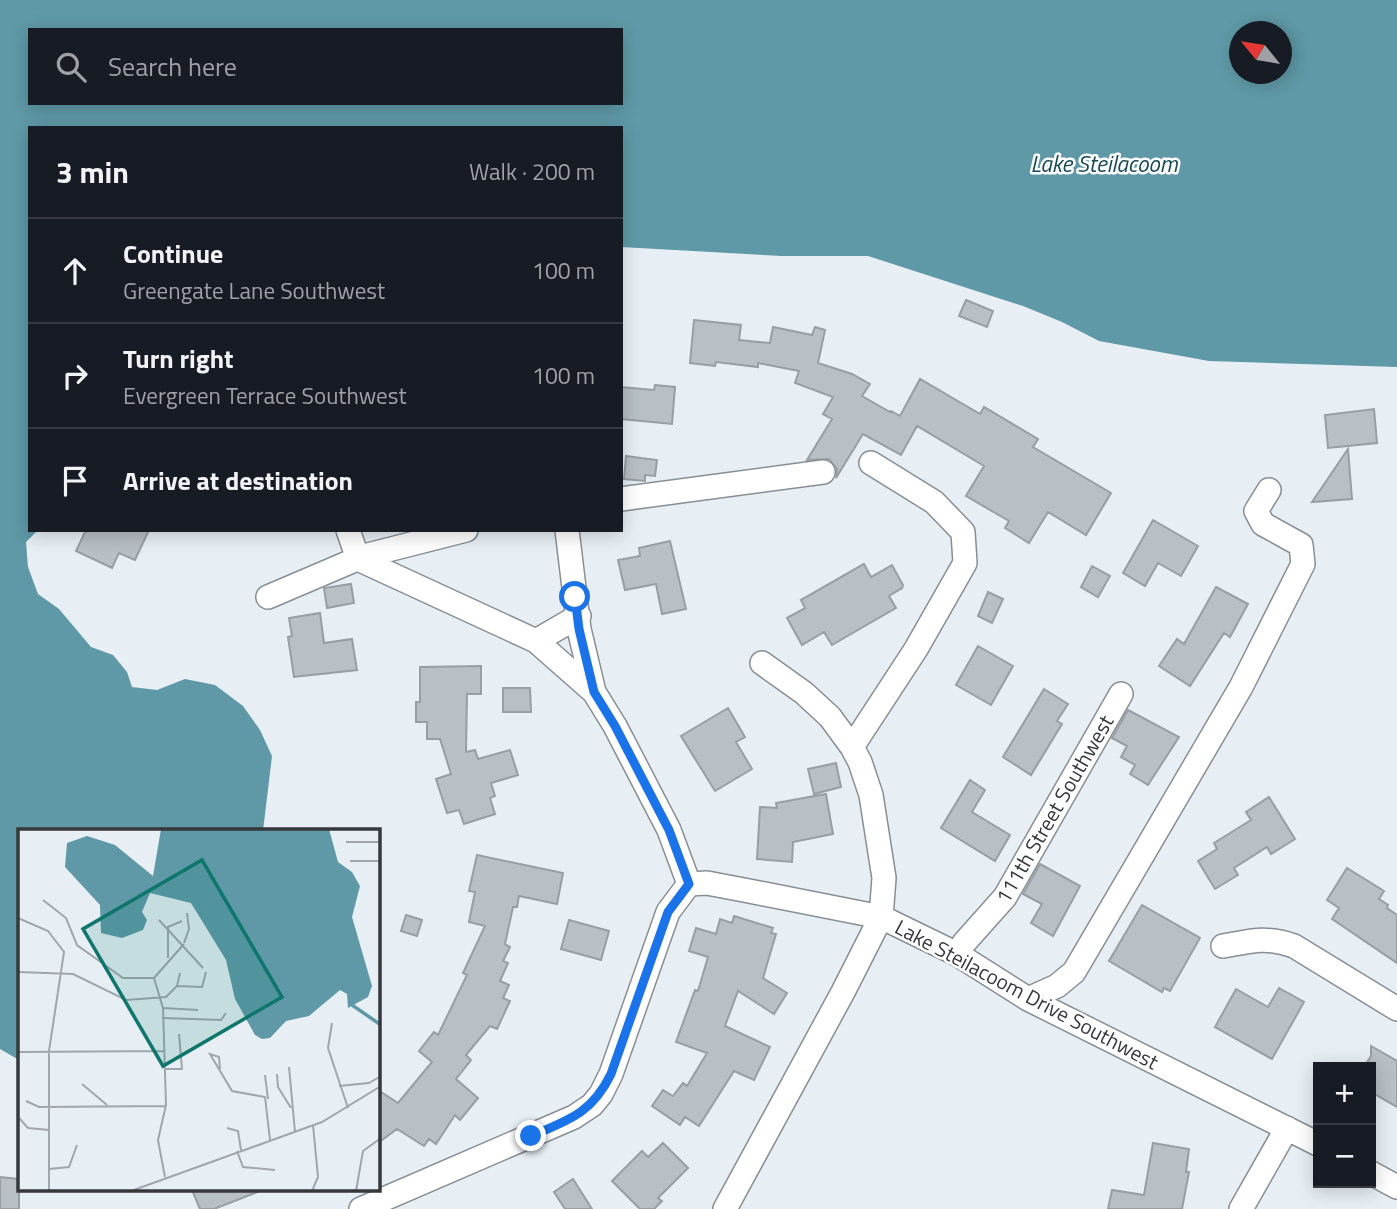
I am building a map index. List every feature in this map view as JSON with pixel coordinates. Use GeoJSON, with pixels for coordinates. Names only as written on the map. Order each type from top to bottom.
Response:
{"type":"FeatureCollection","features":[{"type":"Feature","properties":{"kind":"street"},"geometry":{"type":"LineString","coordinates":[[852,747],[916,649],[965,563],[963,532],[934,502],[872,463]]}},
{"type":"Feature","properties":{"kind":"street"},"geometry":{"type":"LineString","coordinates":[[623,499],[823,472]]}},
{"type":"Feature","properties":{"kind":"street"},"geometry":{"type":"LineString","coordinates":[[1028,999],[1057,986],[1073,972],[1241,687],[1303,564],[1301,545],[1263,524],[1256,511],[1269,490]]}},
{"type":"Feature","properties":{"kind":"street"},"geometry":{"type":"LineString","coordinates":[[349,532],[358,559],[536,642],[594,692],[615,726],[669,830],[689,884]]}},
{"type":"Feature","properties":{"kind":"street"},"geometry":{"type":"LineString","coordinates":[[268,597],[358,559],[459,532]]}},
{"type":"Feature","properties":{"kind":"street"},"geometry":{"type":"LineString","coordinates":[[567,532],[579,629],[594,692]]}},
{"type":"Feature","properties":{"kind":"street"},"geometry":{"type":"LineString","coordinates":[[536,642],[579,616]]}},
{"type":"Feature","properties":{"kind":"street"},"geometry":{"type":"LineString","coordinates":[[689,884],[728,887],[881,917],[884,878],[871,794],[860,762],[830,717],[804,693],[762,663]]}},
{"type":"Feature","properties":{"kind":"street","name":"111th Street Southwest"},"geometry":{"type":"LineString","coordinates":[[957,954],[1005,897],[1121,694]]}},
{"type":"Feature","properties":{"kind":"street"},"geometry":{"type":"LineString","coordinates":[[361,1209],[553,1127],[592,1105],[611,1074],[668,912],[689,884]]}},
{"type":"Feature","properties":{"kind":"street","name":"Lake Steilacoom Drive Southwest"},"geometry":{"type":"LineString","coordinates":[[725,1209],[831,1016],[881,917],[957,954],[1028,999],[1313,1141]]}},
{"type":"Feature","properties":{"kind":"street"},"geometry":{"type":"LineString","coordinates":[[1223,946],[1263,938],[1294,946],[1397,1009]]}},
{"type":"Feature","properties":{"kind":"street"},"geometry":{"type":"LineString","coordinates":[[1241,1209],[1287,1128]]}},
{"type":"Feature","properties":{"kind":"street"},"geometry":{"type":"LineString","coordinates":[[1376,1176],[1397,1187]]}},
{"type":"Feature","properties":{"kind":"water","name":"Lake Steilacoom"},"geometry":{"type":"Polygon","coordinates":[[[0,0],[1397,0],[1397,367],[1209,361],[1099,341],[1023,306],[868,256],[782,256],[623,247],[623,126],[28,126],[28,532],[36,532],[26,542],[28,567],[38,594],[59,609],[91,647],[113,655],[127,672],[132,687],[157,690],[185,679],[215,685],[243,706],[260,730],[272,756],[263,829],[18,829],[18,1059],[0,1049],[0,0]]]}},
{"type":"Feature","properties":{"kind":"building"},"geometry":{"type":"Polygon","coordinates":[[[966,300],[993,311],[987,327],[959,316],[966,300]]]}},
{"type":"Feature","properties":{"kind":"building"},"geometry":{"type":"Polygon","coordinates":[[[694,320],[741,325],[739,340],[770,343],[773,327],[812,335],[815,327],[825,330],[818,363],[852,374],[870,384],[862,396],[890,412],[900,416],[920,379],[980,414],[984,407],[1038,439],[1033,447],[1111,493],[1086,535],[1048,512],[1029,543],[1005,528],[1009,521],[966,496],[984,466],[917,426],[901,455],[863,434],[836,478],[837,469],[829,459],[807,460],[832,419],[823,414],[833,397],[795,383],[799,371],[758,363],[758,367],[716,362],[715,366],[690,363],[694,320]]]}},
{"type":"Feature","properties":{"kind":"building"},"geometry":{"type":"Polygon","coordinates":[[[655,385],[675,387],[672,424],[623,419],[623,387],[654,390],[655,385]]]}},
{"type":"Feature","properties":{"kind":"building"},"geometry":{"type":"Polygon","coordinates":[[[1374,409],[1377,443],[1328,448],[1325,415],[1374,409]]]}},
{"type":"Feature","properties":{"kind":"building"},"geometry":{"type":"Polygon","coordinates":[[[1348,449],[1352,499],[1312,502],[1348,449]]]}},
{"type":"Feature","properties":{"kind":"building"},"geometry":{"type":"Polygon","coordinates":[[[626,456],[657,460],[655,476],[645,475],[645,481],[624,479],[626,456]]]}},
{"type":"Feature","properties":{"kind":"building"},"geometry":{"type":"Polygon","coordinates":[[[1153,520],[1198,546],[1181,576],[1158,563],[1145,586],[1123,573],[1153,520]]]}},
{"type":"Feature","properties":{"kind":"building"},"geometry":{"type":"Polygon","coordinates":[[[85,532],[148,532],[135,560],[119,553],[112,568],[76,551],[85,532]]]}},
{"type":"Feature","properties":{"kind":"building"},"geometry":{"type":"Polygon","coordinates":[[[670,541],[686,609],[662,614],[656,584],[625,590],[618,560],[640,556],[639,548],[670,541]]]}},
{"type":"Feature","properties":{"kind":"building"},"geometry":{"type":"Polygon","coordinates":[[[864,564],[871,577],[892,565],[903,585],[889,596],[896,608],[832,645],[824,632],[802,645],[787,618],[805,608],[801,600],[864,564]]]}},
{"type":"Feature","properties":{"kind":"building"},"geometry":{"type":"Polygon","coordinates":[[[1092,566],[1110,576],[1098,597],[1081,587],[1092,566]]]}},
{"type":"Feature","properties":{"kind":"building"},"geometry":{"type":"Polygon","coordinates":[[[351,584],[354,603],[327,608],[324,588],[351,584]]]}},
{"type":"Feature","properties":{"kind":"building"},"geometry":{"type":"Polygon","coordinates":[[[1216,587],[1248,604],[1230,637],[1224,633],[1190,686],[1159,666],[1177,639],[1184,644],[1216,587]]]}},
{"type":"Feature","properties":{"kind":"building"},"geometry":{"type":"Polygon","coordinates":[[[988,592],[1003,599],[992,623],[978,616],[988,592]]]}},
{"type":"Feature","properties":{"kind":"building"},"geometry":{"type":"Polygon","coordinates":[[[320,613],[324,643],[352,639],[357,670],[294,677],[288,637],[292,636],[289,618],[320,613]]]}},
{"type":"Feature","properties":{"kind":"building"},"geometry":{"type":"Polygon","coordinates":[[[978,646],[1013,666],[991,705],[956,685],[978,646]]]}},
{"type":"Feature","properties":{"kind":"building"},"geometry":{"type":"Polygon","coordinates":[[[481,666],[481,694],[467,694],[466,752],[475,750],[478,759],[510,750],[518,775],[491,783],[495,796],[490,798],[495,814],[464,824],[459,810],[447,813],[436,779],[451,774],[440,739],[427,739],[427,722],[416,722],[416,702],[420,702],[420,667],[481,666]]]}},
{"type":"Feature","properties":{"kind":"building"},"geometry":{"type":"Polygon","coordinates":[[[503,688],[530,688],[531,712],[503,712],[503,688]]]}},
{"type":"Feature","properties":{"kind":"building"},"geometry":{"type":"Polygon","coordinates":[[[1044,689],[1068,704],[1057,721],[1062,724],[1031,775],[1003,757],[1044,689]]]}},
{"type":"Feature","properties":{"kind":"building"},"geometry":{"type":"Polygon","coordinates":[[[728,708],[745,737],[736,742],[752,769],[715,791],[681,736],[728,708]]]}},
{"type":"Feature","properties":{"kind":"building"},"geometry":{"type":"Polygon","coordinates":[[[1128,710],[1179,737],[1148,785],[1130,774],[1135,765],[1121,757],[1127,746],[1112,738],[1128,710]]]}},
{"type":"Feature","properties":{"kind":"building"},"geometry":{"type":"Polygon","coordinates":[[[836,763],[841,787],[814,794],[808,769],[836,763]]]}},
{"type":"Feature","properties":{"kind":"building"},"geometry":{"type":"Polygon","coordinates":[[[970,780],[985,790],[972,812],[1010,835],[995,861],[941,828],[970,780]]]}},
{"type":"Feature","properties":{"kind":"building"},"geometry":{"type":"Polygon","coordinates":[[[826,794],[833,834],[793,842],[792,862],[757,859],[760,807],[777,808],[776,803],[826,794]]]}},
{"type":"Feature","properties":{"kind":"building"},"geometry":{"type":"Polygon","coordinates":[[[1269,797],[1295,839],[1271,854],[1267,847],[1234,868],[1238,875],[1215,889],[1198,861],[1217,849],[1214,843],[1251,820],[1246,812],[1269,797]]]}},
{"type":"Feature","properties":{"kind":"building"},"geometry":{"type":"Polygon","coordinates":[[[477,855],[563,873],[557,904],[519,896],[517,907],[513,907],[505,944],[510,947],[503,961],[508,963],[500,981],[509,985],[503,998],[510,1001],[497,1029],[490,1026],[466,1055],[471,1060],[456,1079],[478,1098],[460,1120],[455,1115],[436,1144],[429,1139],[424,1146],[397,1129],[380,1142],[380,1091],[398,1103],[432,1062],[419,1051],[434,1032],[438,1035],[467,975],[463,973],[485,926],[469,922],[475,892],[469,891],[477,855]]]}},
{"type":"Feature","properties":{"kind":"building"},"geometry":{"type":"Polygon","coordinates":[[[1040,864],[1080,886],[1053,936],[1031,923],[1042,904],[1023,894],[1040,864]]]}},
{"type":"Feature","properties":{"kind":"building"},"geometry":{"type":"Polygon","coordinates":[[[1347,868],[1384,891],[1379,899],[1397,915],[1397,963],[1332,919],[1339,908],[1327,900],[1347,868]]]}},
{"type":"Feature","properties":{"kind":"building"},"geometry":{"type":"Polygon","coordinates":[[[1142,905],[1200,938],[1170,991],[1164,988],[1162,992],[1109,961],[1142,905]]]}},
{"type":"Feature","properties":{"kind":"building"},"geometry":{"type":"Polygon","coordinates":[[[406,915],[422,920],[417,936],[401,931],[406,915]]]}},
{"type":"Feature","properties":{"kind":"building"},"geometry":{"type":"Polygon","coordinates":[[[734,916],[773,928],[771,933],[776,934],[763,978],[787,993],[774,1014],[738,991],[725,1026],[770,1047],[754,1080],[734,1071],[699,1126],[685,1117],[680,1125],[652,1106],[663,1090],[673,1096],[683,1083],[687,1086],[707,1053],[676,1042],[695,990],[698,991],[708,957],[689,951],[696,928],[716,934],[720,919],[732,923],[734,916]]]}},
{"type":"Feature","properties":{"kind":"building"},"geometry":{"type":"Polygon","coordinates":[[[569,920],[609,931],[601,960],[561,949],[569,920]]]}},
{"type":"Feature","properties":{"kind":"building"},"geometry":{"type":"Polygon","coordinates":[[[1279,988],[1304,1002],[1272,1059],[1215,1027],[1236,989],[1268,1007],[1279,988]]]}},
{"type":"Feature","properties":{"kind":"building"},"geometry":{"type":"Polygon","coordinates":[[[1371,1046],[1397,1061],[1397,1107],[1376,1095],[1376,1062],[1367,1062],[1371,1056],[1371,1046]]]}},
{"type":"Feature","properties":{"kind":"building"},"geometry":{"type":"Polygon","coordinates":[[[663,1143],[688,1168],[658,1198],[662,1201],[654,1209],[640,1209],[612,1181],[642,1151],[648,1157],[663,1143]]]}},
{"type":"Feature","properties":{"kind":"building"},"geometry":{"type":"Polygon","coordinates":[[[1153,1143],[1189,1149],[1186,1172],[1189,1172],[1182,1209],[1108,1209],[1112,1190],[1144,1195],[1153,1143]]]}},
{"type":"Feature","properties":{"kind":"building"},"geometry":{"type":"Polygon","coordinates":[[[0,1177],[18,1179],[19,1209],[0,1209],[0,1177]]]}},
{"type":"Feature","properties":{"kind":"building"},"geometry":{"type":"Polygon","coordinates":[[[573,1179],[592,1209],[565,1209],[554,1192],[573,1179]]]}},
{"type":"Feature","properties":{"kind":"building"},"geometry":{"type":"Polygon","coordinates":[[[193,1192],[257,1192],[214,1209],[200,1209],[193,1192]]]}},
{"type":"Feature","properties":{"kind":"route"},"geometry":{"type":"LineString","coordinates":[[531,1136],[574,1117],[592,1105],[601,1094],[611,1074],[668,912],[689,884],[669,830],[615,726],[594,692],[579,629],[575,597]]}}]}
